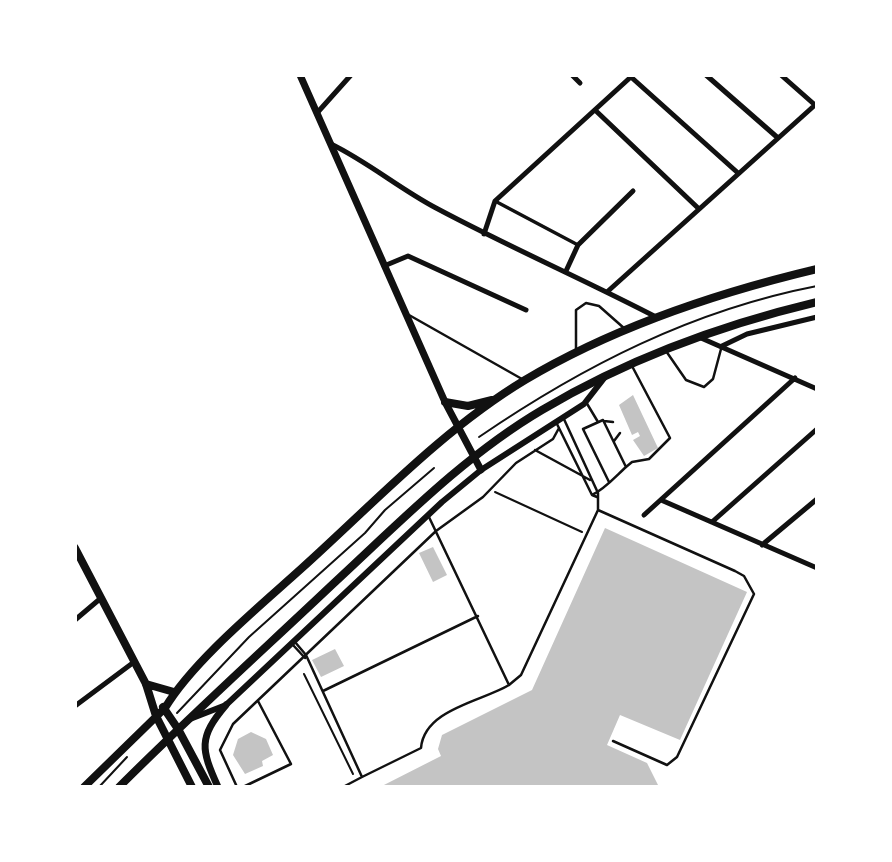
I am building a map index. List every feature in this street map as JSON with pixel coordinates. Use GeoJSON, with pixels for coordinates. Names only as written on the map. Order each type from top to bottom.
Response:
{"type":"FeatureCollection","features":[{"type":"Feature","properties":{"kind":"main road"},"geometry":{"type":"LineString","coordinates":[[300,75],[445,402],[481,470]]}},
{"type":"Feature","properties":{"kind":"main road"},"geometry":{"type":"LineString","coordinates":[[84,787],[165,708],[174,692],[246,619],[458,428],[498,399],[525,381],[577,354],[658,318],[761,282],[817,269]]}},
{"type":"Feature","properties":{"kind":"main road"},"geometry":{"type":"LineString","coordinates":[[118,787],[188,719],[474,457],[541,411],[605,377],[698,337],[761,315],[817,302]]}},
{"type":"Feature","properties":{"kind":"main road"},"geometry":{"type":"LineString","coordinates":[[445,402],[468,406],[498,399]]}},
{"type":"Feature","properties":{"kind":"main road"},"geometry":{"type":"LineString","coordinates":[[75,548],[146,684],[154,702],[156,716],[192,787]]}},
{"type":"Feature","properties":{"kind":"main road"},"geometry":{"type":"LineString","coordinates":[[146,684],[174,692]]}},
{"type":"Feature","properties":{"kind":"main road"},"geometry":{"type":"LineString","coordinates":[[154,702],[165,708],[209,787]]}},
{"type":"Feature","properties":{"kind":"main road"},"geometry":{"type":"LineString","coordinates":[[218,787],[203,752],[211,723],[226,705]]}},
{"type":"Feature","properties":{"kind":"street"},"geometry":{"type":"LineString","coordinates":[[317,113],[351,75]]}},
{"type":"Feature","properties":{"kind":"street"},"geometry":{"type":"LineString","coordinates":[[572,75],[580,83]]}},
{"type":"Feature","properties":{"kind":"street"},"geometry":{"type":"LineString","coordinates":[[706,75],[778,138]]}},
{"type":"Feature","properties":{"kind":"street"},"geometry":{"type":"LineString","coordinates":[[607,292],[815,105],[781,75]]}},
{"type":"Feature","properties":{"kind":"street"},"geometry":{"type":"LineString","coordinates":[[484,234],[495,201],[632,76],[738,173]]}},
{"type":"Feature","properties":{"kind":"street"},"geometry":{"type":"LineString","coordinates":[[595,110],[698,208]]}},
{"type":"Feature","properties":{"kind":"street"},"geometry":{"type":"LineString","coordinates":[[330,144],[354,156],[405,192],[484,234],[566,271],[658,318]]}},
{"type":"Feature","properties":{"kind":"street"},"geometry":{"type":"LineString","coordinates":[[566,271],[578,244],[633,191]]}},
{"type":"Feature","properties":{"kind":"street"},"geometry":{"type":"LineString","coordinates":[[495,201],[578,244]]}},
{"type":"Feature","properties":{"kind":"street"},"geometry":{"type":"LineString","coordinates":[[384,266],[408,256],[526,310]]}},
{"type":"Feature","properties":{"kind":"street"},"geometry":{"type":"LineString","coordinates":[[722,346],[747,334],[817,317]]}},
{"type":"Feature","properties":{"kind":"street"},"geometry":{"type":"LineString","coordinates":[[698,337],[817,389]]}},
{"type":"Feature","properties":{"kind":"street"},"geometry":{"type":"LineString","coordinates":[[188,719],[226,705],[428,515],[481,470],[557,425],[563,417],[586,402],[605,377]]}},
{"type":"Feature","properties":{"kind":"street"},"geometry":{"type":"LineString","coordinates":[[644,514],[795,378]]}},
{"type":"Feature","properties":{"kind":"street"},"geometry":{"type":"LineString","coordinates":[[712,522],[817,429]]}},
{"type":"Feature","properties":{"kind":"street"},"geometry":{"type":"LineString","coordinates":[[762,545],[817,499]]}},
{"type":"Feature","properties":{"kind":"street"},"geometry":{"type":"LineString","coordinates":[[660,500],[817,568]]}},
{"type":"Feature","properties":{"kind":"street"},"geometry":{"type":"LineString","coordinates":[[75,620],[101,598]]}},
{"type":"Feature","properties":{"kind":"street"},"geometry":{"type":"LineString","coordinates":[[75,706],[134,662]]}},
{"type":"Feature","properties":{"kind":"lane"},"geometry":{"type":"LineString","coordinates":[[577,354],[574,319],[576,310],[586,303],[599,306],[627,331]]}},
{"type":"Feature","properties":{"kind":"lane"},"geometry":{"type":"LineString","coordinates":[[405,312],[525,381]]}},
{"type":"Feature","properties":{"kind":"lane"},"geometry":{"type":"LineString","coordinates":[[666,351],[686,380],[704,387],[713,379],[722,346]]}},
{"type":"Feature","properties":{"kind":"lane"},"geometry":{"type":"LineString","coordinates":[[592,495],[632,462],[649,459],[670,439],[632,365]]}},
{"type":"Feature","properties":{"kind":"lane"},"geometry":{"type":"LineString","coordinates":[[586,402],[598,422]]}},
{"type":"Feature","properties":{"kind":"lane"},"geometry":{"type":"LineString","coordinates":[[343,787],[421,748],[422,739],[437,720],[509,685],[521,675],[598,510],[598,492],[563,417]]}},
{"type":"Feature","properties":{"kind":"lane"},"geometry":{"type":"LineString","coordinates":[[604,421],[626,467]]}},
{"type":"Feature","properties":{"kind":"lane"},"geometry":{"type":"LineString","coordinates":[[610,482],[583,429],[598,422],[613,422]]}},
{"type":"Feature","properties":{"kind":"lane"},"geometry":{"type":"LineString","coordinates":[[237,787],[220,750],[233,724],[436,531],[449,524],[491,490],[516,463],[553,439],[557,425]]}},
{"type":"Feature","properties":{"kind":"lane"},"geometry":{"type":"LineString","coordinates":[[557,425],[592,495],[597,497]]}},
{"type":"Feature","properties":{"kind":"lane"},"geometry":{"type":"LineString","coordinates":[[614,441],[620,433]]}},
{"type":"Feature","properties":{"kind":"lane"},"geometry":{"type":"LineString","coordinates":[[534,450],[593,481]]}},
{"type":"Feature","properties":{"kind":"lane"},"geometry":{"type":"LineString","coordinates":[[598,510],[735,571],[749,583],[754,594],[677,757],[667,765],[613,741]]}},
{"type":"Feature","properties":{"kind":"lane"},"geometry":{"type":"LineString","coordinates":[[428,515],[509,685]]}},
{"type":"Feature","properties":{"kind":"lane"},"geometry":{"type":"LineString","coordinates":[[323,691],[478,616]]}},
{"type":"Feature","properties":{"kind":"lane"},"geometry":{"type":"LineString","coordinates":[[294,643],[310,663],[362,777]]}},
{"type":"Feature","properties":{"kind":"lane"},"geometry":{"type":"LineString","coordinates":[[243,787],[291,764],[258,701]]}},
{"type":"Feature","properties":{"kind":"path"},"geometry":{"type":"LineString","coordinates":[[479,437],[577,374],[672,329],[741,304],[817,286]]}},
{"type":"Feature","properties":{"kind":"path"},"geometry":{"type":"LineString","coordinates":[[172,719],[249,637],[434,468]]}},
{"type":"Feature","properties":{"kind":"path"},"geometry":{"type":"LineString","coordinates":[[491,490],[587,534]]}},
{"type":"Feature","properties":{"kind":"path"},"geometry":{"type":"LineString","coordinates":[[304,674],[356,780]]}},
{"type":"Feature","properties":{"kind":"building"},"geometry":{"type":"Polygon","coordinates":[[[633,395],[658,448],[644,456],[633,440],[640,436],[638,432],[632,435],[619,405],[633,395]]]}},
{"type":"Feature","properties":{"kind":"building"},"geometry":{"type":"Polygon","coordinates":[[[605,528],[747,592],[680,740],[620,715],[607,745],[647,763],[659,787],[380,787],[441,756],[438,749],[442,735],[532,690],[605,528]]]}},
{"type":"Feature","properties":{"kind":"building"},"geometry":{"type":"Polygon","coordinates":[[[433,547],[447,575],[433,582],[419,553],[433,547]]]}},
{"type":"Feature","properties":{"kind":"building"},"geometry":{"type":"Polygon","coordinates":[[[335,649],[344,666],[321,677],[312,660],[335,649]]]}},
{"type":"Feature","properties":{"kind":"building"},"geometry":{"type":"Polygon","coordinates":[[[251,732],[266,739],[273,755],[262,761],[263,766],[245,774],[233,755],[238,739],[251,732]]]}}]}
